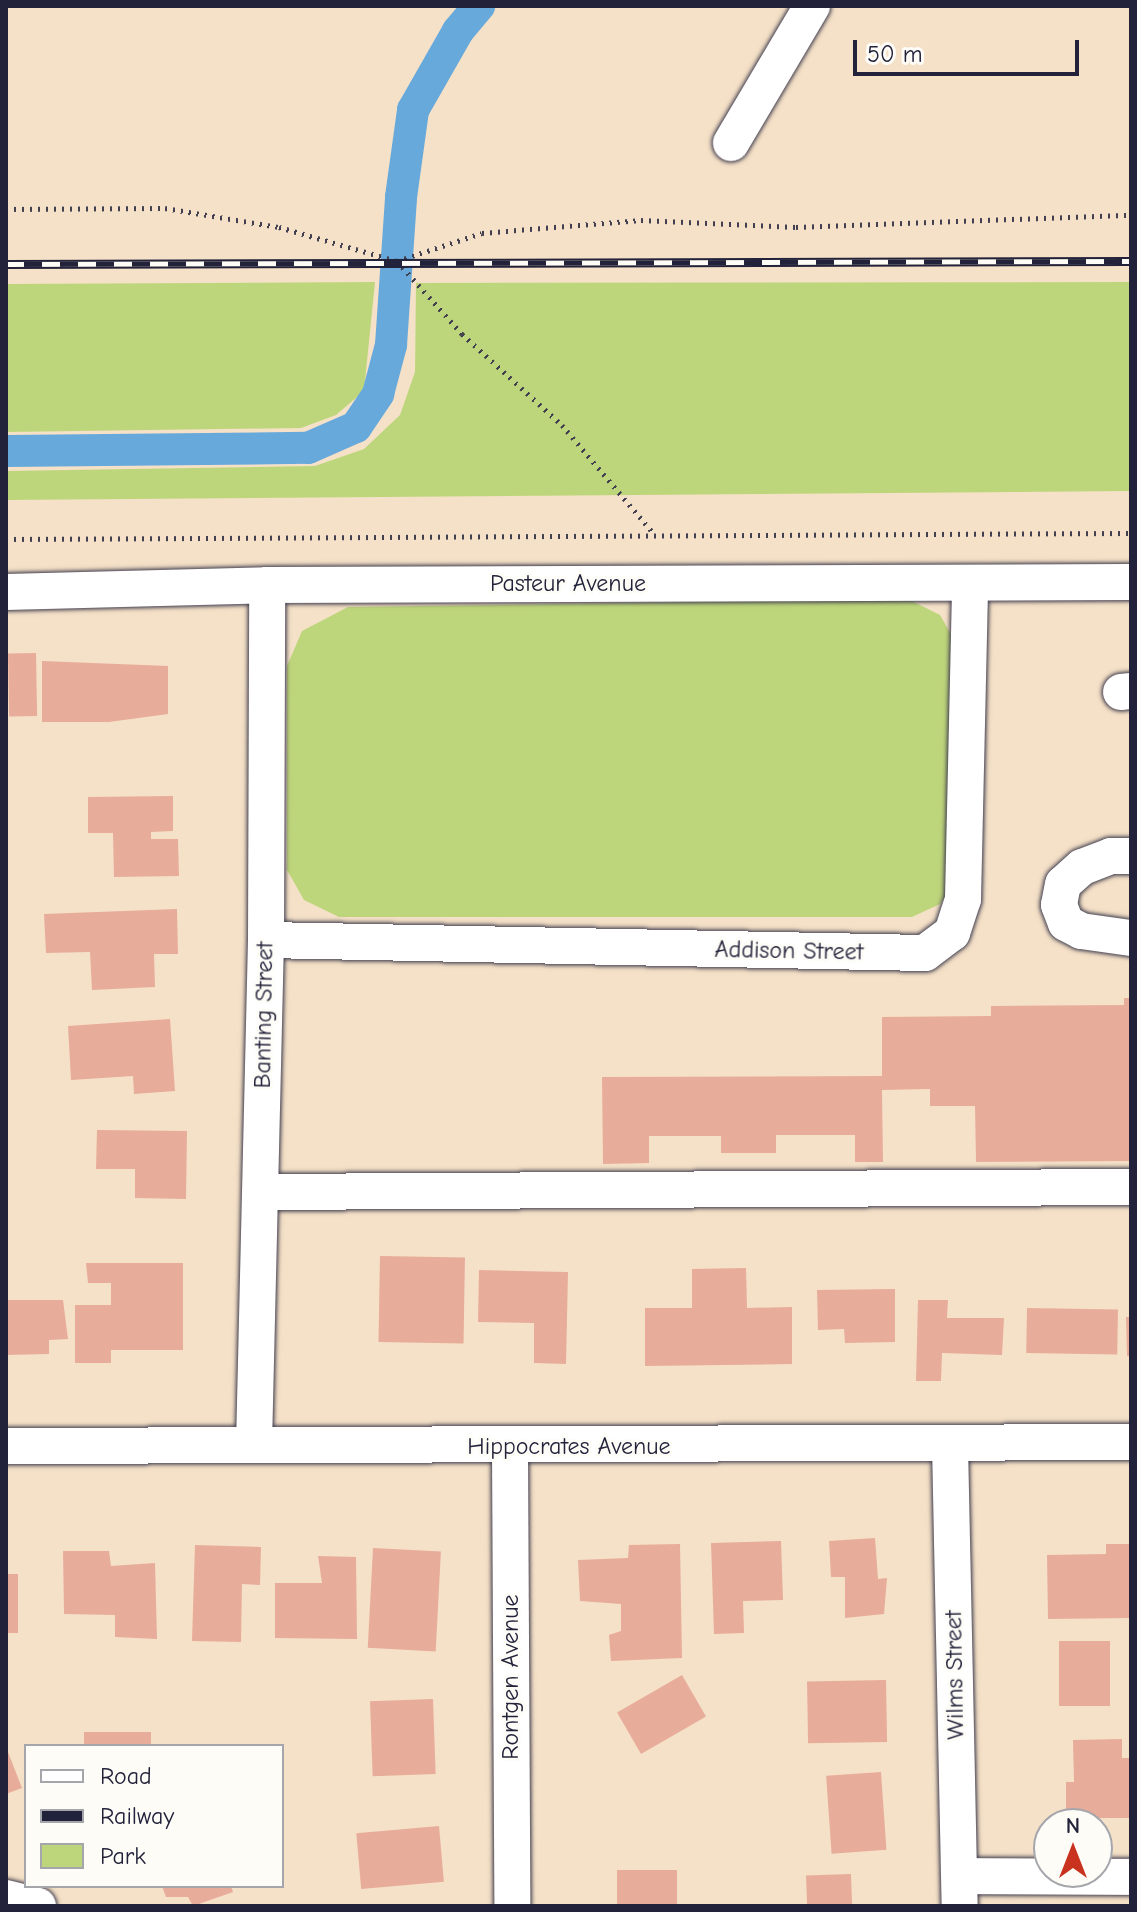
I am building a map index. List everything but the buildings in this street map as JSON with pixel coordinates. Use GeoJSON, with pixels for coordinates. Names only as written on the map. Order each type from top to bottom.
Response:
{"type":"FeatureCollection","features":[{"type":"Feature","properties":{"kind":"street"},"geometry":{"type":"LineString","coordinates":[[731,143],[812,6]]}},
{"type":"Feature","properties":{"kind":"street","name":"Pasteur Avenue"},"geometry":{"type":"LineString","coordinates":[[6,592],[267,585],[1131,582]]}},
{"type":"Feature","properties":{"kind":"street","name":"Addison Street"},"geometry":{"type":"LineString","coordinates":[[266,940],[925,953],[952,933],[963,899],[970,583]]}},
{"type":"Feature","properties":{"kind":"street","name":"Banting Street"},"geometry":{"type":"LineString","coordinates":[[254,1445],[266,940],[263,667],[267,585]]}},
{"type":"Feature","properties":{"kind":"street"},"geometry":{"type":"LineString","coordinates":[[263,667],[287,620],[338,585]]}},
{"type":"Feature","properties":{"kind":"street"},"geometry":{"type":"LineString","coordinates":[[1131,856],[1111,856],[1082,867],[1063,884],[1059,905],[1066,923],[1081,931],[1131,938]]}},
{"type":"Feature","properties":{"kind":"street"},"geometry":{"type":"LineString","coordinates":[[261,1192],[1131,1187]]}},
{"type":"Feature","properties":{"kind":"street","name":"Hippocrates Avenue"},"geometry":{"type":"LineString","coordinates":[[6,1446],[510,1448],[1131,1442]]}},
{"type":"Feature","properties":{"kind":"street","name":"Wilms Street"},"geometry":{"type":"LineString","coordinates":[[950,1445],[960,1891]]}},
{"type":"Feature","properties":{"kind":"street","name":"Rontgen Avenue"},"geometry":{"type":"LineString","coordinates":[[510,1448],[512,1906]]}},
{"type":"Feature","properties":{"kind":"street"},"geometry":{"type":"LineString","coordinates":[[960,1891],[1131,1877]]}},
{"type":"Feature","properties":{"kind":"street"},"geometry":{"type":"LineString","coordinates":[[6,1898],[38,1906]]}},
{"type":"Feature","properties":{"kind":"path"},"geometry":{"type":"LineString","coordinates":[[6,209],[165,208],[279,227],[397,261],[462,334],[562,425],[655,535]]}},
{"type":"Feature","properties":{"kind":"path"},"geometry":{"type":"LineString","coordinates":[[397,261],[482,233],[641,220],[796,227],[1131,215]]}},
{"type":"Feature","properties":{"kind":"path"},"geometry":{"type":"LineString","coordinates":[[6,539],[1131,533]]}},
{"type":"Feature","properties":{"kind":"green space"},"geometry":{"type":"Polygon","coordinates":[[[375,282],[364,391],[336,415],[301,428],[6,432],[6,284],[375,282]]]}},
{"type":"Feature","properties":{"kind":"green space"},"geometry":{"type":"Polygon","coordinates":[[[1131,282],[1131,491],[6,500],[6,471],[315,466],[364,449],[400,415],[415,372],[416,283],[1131,282]]]}},
{"type":"Feature","properties":{"kind":"green space"},"geometry":{"type":"Polygon","coordinates":[[[908,599],[940,615],[956,643],[956,879],[940,904],[912,917],[339,917],[304,900],[287,870],[287,666],[302,631],[348,607],[908,599]]]}},
{"type":"Feature","properties":{"kind":"waterway"},"geometry":{"type":"LineString","coordinates":[[6,451],[308,448],[356,427],[378,394],[391,345],[401,197],[413,110],[458,31],[479,6]]}},
{"type":"Feature","properties":{"kind":"railway"},"geometry":{"type":"LineString","coordinates":[[6,264],[1131,261]]}}]}
